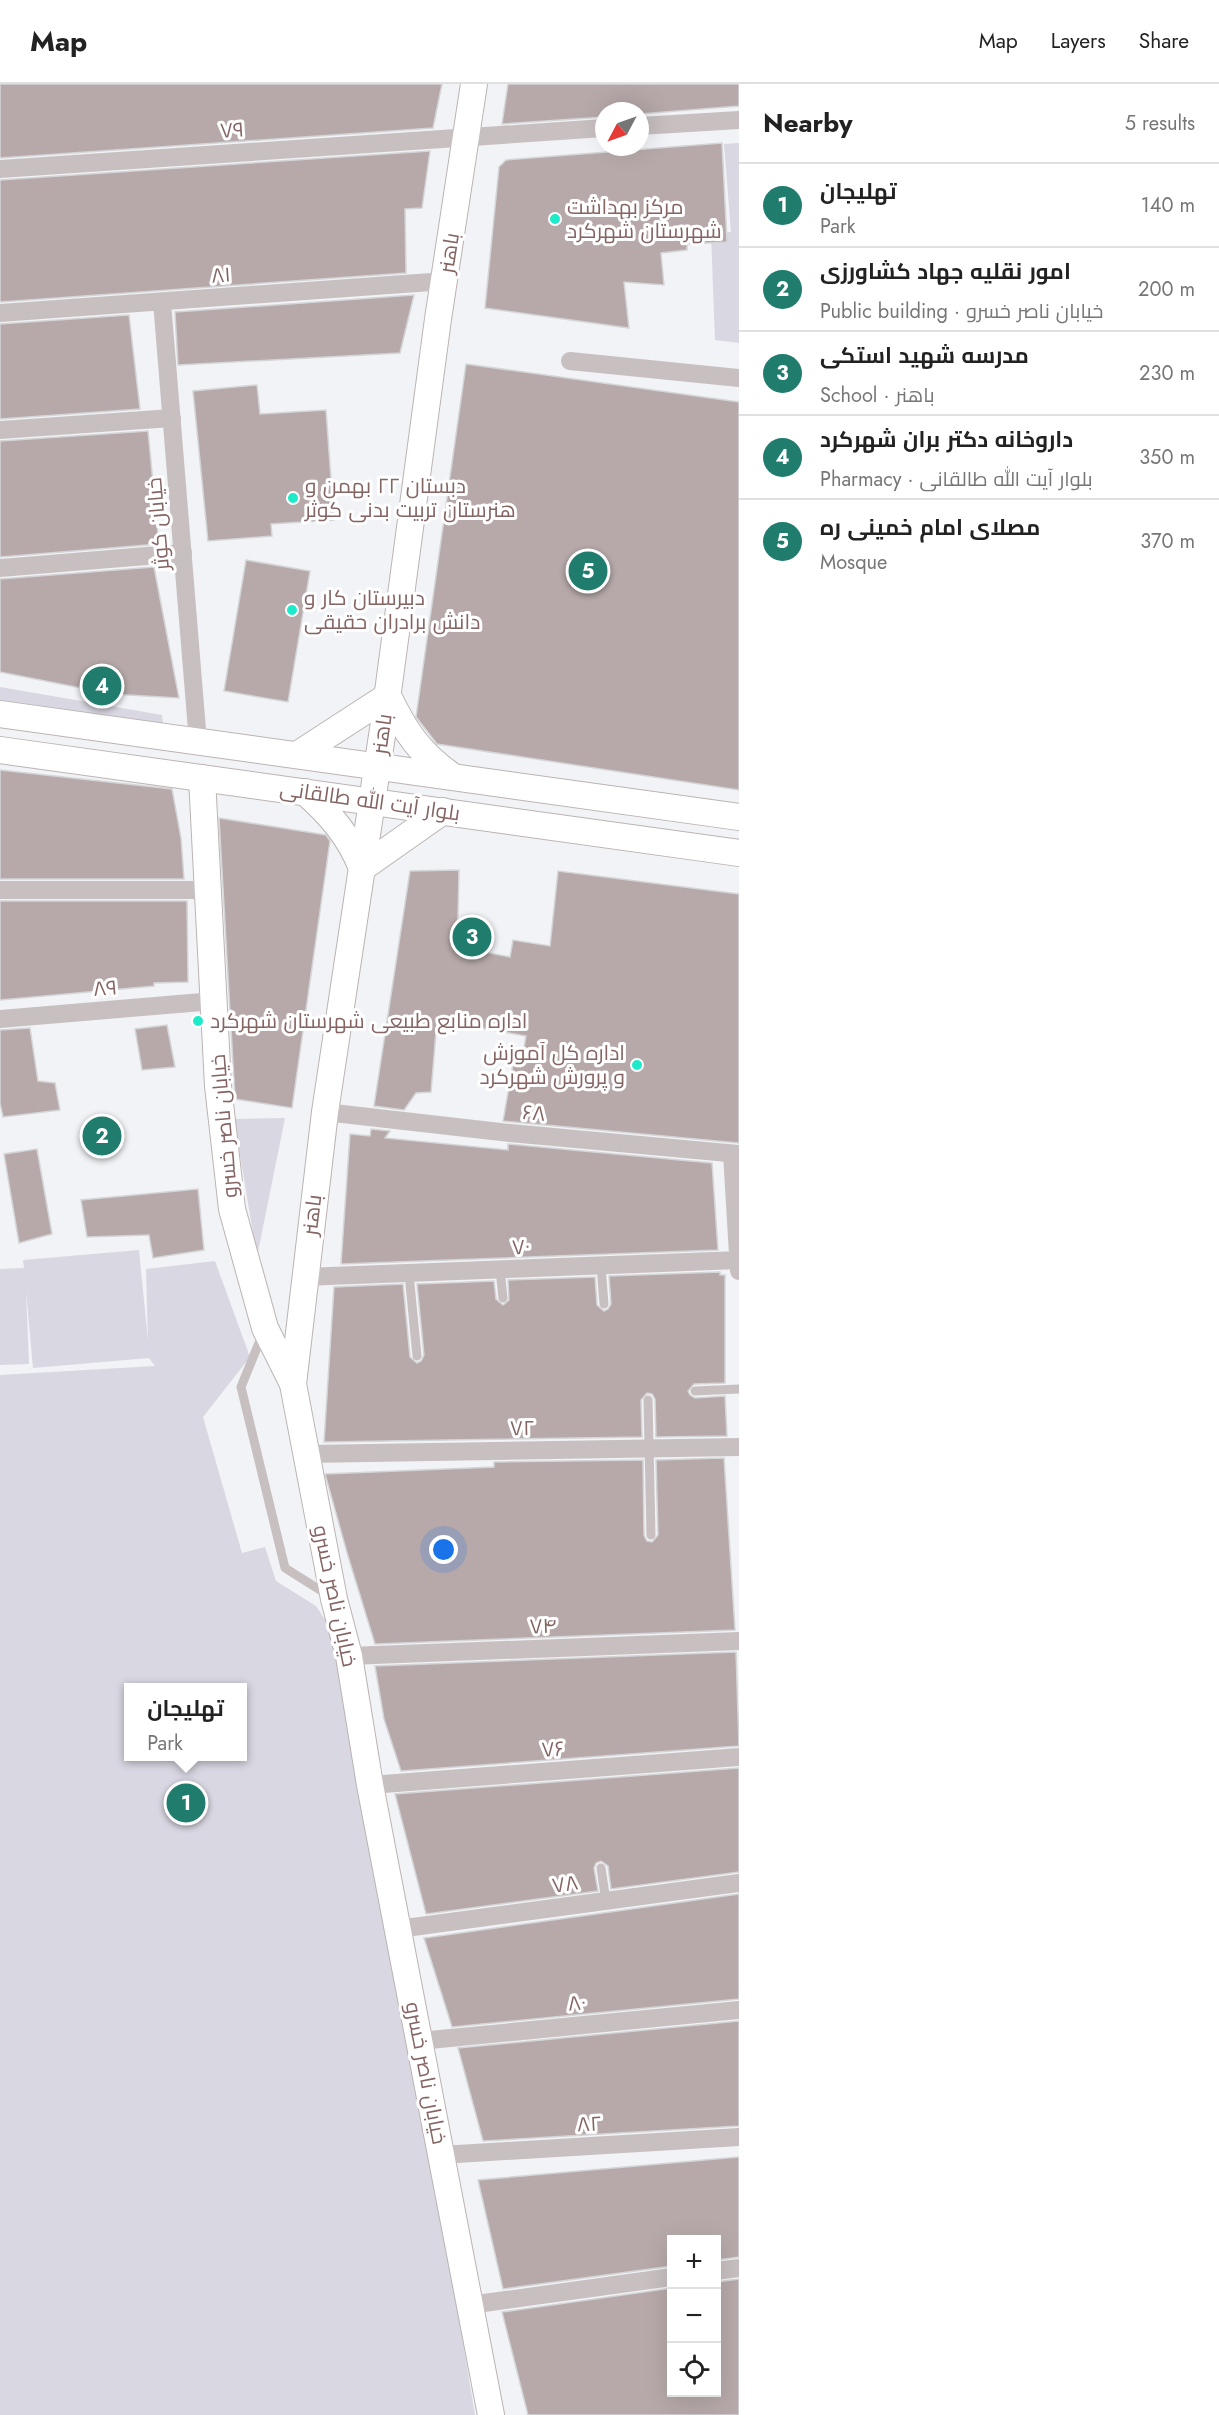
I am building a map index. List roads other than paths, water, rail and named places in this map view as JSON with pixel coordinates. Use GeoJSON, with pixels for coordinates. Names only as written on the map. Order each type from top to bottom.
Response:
{"type":"FeatureCollection","features":[{"type":"Feature","properties":{"kind":"main road","name":"باهنر"},"geometry":{"type":"LineString","coordinates":[[292,1384],[325,1112],[373,801],[474,84]]}},
{"type":"Feature","properties":{"kind":"main road"},"geometry":{"type":"LineString","coordinates":[[297,755],[388,696],[413,742],[435,764],[453,776]]}},
{"type":"Feature","properties":{"kind":"main road","name":"بلوار آیت الله طالقانی"},"geometry":{"type":"LineString","coordinates":[[0,714],[739,817]]}},
{"type":"Feature","properties":{"kind":"main road","name":"بلوار آیت الله طالقانی"},"geometry":{"type":"LineString","coordinates":[[0,750],[739,854]]}},
{"type":"Feature","properties":{"kind":"main road","name":"خیابان ناصر خسرو"},"geometry":{"type":"LineString","coordinates":[[202,778],[218,1086],[232,1209],[265,1328],[292,1384],[334,1599],[349,1656],[370,1785],[491,2415]]}},
{"type":"Feature","properties":{"kind":"main road"},"geometry":{"type":"LineString","coordinates":[[305,792],[340,826],[352,844],[362,868],[443,811]]}},
{"type":"Feature","properties":{"kind":"street"},"geometry":{"type":"LineString","coordinates":[[649,125],[739,120]]}},
{"type":"Feature","properties":{"kind":"street","name":"۷۹"},"geometry":{"type":"LineString","coordinates":[[0,169],[595,129]]}},
{"type":"Feature","properties":{"kind":"street","name":"۸۱"},"geometry":{"type":"LineString","coordinates":[[0,313],[445,281]]}},
{"type":"Feature","properties":{"kind":"street","name":"خیابان کوثر"},"geometry":{"type":"LineString","coordinates":[[162,302],[198,742]]}},
{"type":"Feature","properties":{"kind":"street"},"geometry":{"type":"LineString","coordinates":[[570,361],[739,378]]}},
{"type":"Feature","properties":{"kind":"street"},"geometry":{"type":"LineString","coordinates":[[0,430],[171,418]]}},
{"type":"Feature","properties":{"kind":"street"},"geometry":{"type":"LineString","coordinates":[[0,568],[183,553]]}},
{"type":"Feature","properties":{"kind":"street"},"geometry":{"type":"LineString","coordinates":[[0,890],[208,890]]}},
{"type":"Feature","properties":{"kind":"street","name":"۸۹"},"geometry":{"type":"LineString","coordinates":[[0,1019],[214,1001]]}},
{"type":"Feature","properties":{"kind":"street","name":"۶۸"},"geometry":{"type":"LineString","coordinates":[[325,1112],[510,1133],[736,1154]]}},
{"type":"Feature","properties":{"kind":"street"},"geometry":{"type":"LineString","coordinates":[[736,1154],[739,1271]]}},
{"type":"Feature","properties":{"kind":"street","name":"۷۰"},"geometry":{"type":"LineString","coordinates":[[304,1278],[739,1260]]}},
{"type":"Feature","properties":{"kind":"street","name":"۷۲"},"geometry":{"type":"LineString","coordinates":[[306,1454],[739,1447]]}},
{"type":"Feature","properties":{"kind":"street","name":"۷۴"},"geometry":{"type":"LineString","coordinates":[[349,1656],[739,1641]]}},
{"type":"Feature","properties":{"kind":"street","name":"۷۶"},"geometry":{"type":"LineString","coordinates":[[370,1785],[739,1757]]}},
{"type":"Feature","properties":{"kind":"street","name":"۷۸"},"geometry":{"type":"LineString","coordinates":[[398,1929],[739,1884]]}},
{"type":"Feature","properties":{"kind":"street","name":"۸۰"},"geometry":{"type":"LineString","coordinates":[[419,2041],[739,2010]]}},
{"type":"Feature","properties":{"kind":"street","name":"۸۲"},"geometry":{"type":"LineString","coordinates":[[441,2155],[739,2137]]}},
{"type":"Feature","properties":{"kind":"street"},"geometry":{"type":"LineString","coordinates":[[721,2270],[739,2268]]}},
{"type":"Feature","properties":{"kind":"street"},"geometry":{"type":"LineString","coordinates":[[470,2305],[667,2278]]}},
{"type":"Feature","properties":{"kind":"lane"},"geometry":{"type":"LineString","coordinates":[[601,1266],[603,1304]]}},
{"type":"Feature","properties":{"kind":"lane"},"geometry":{"type":"LineString","coordinates":[[500,1270],[503,1298]]}},
{"type":"Feature","properties":{"kind":"lane"},"geometry":{"type":"LineString","coordinates":[[409,1274],[417,1356]]}},
{"type":"Feature","properties":{"kind":"lane"},"geometry":{"type":"LineString","coordinates":[[265,1328],[241,1387],[285,1568],[334,1599]]}},
{"type":"Feature","properties":{"kind":"lane"},"geometry":{"type":"LineString","coordinates":[[694,1391],[739,1389]]}},
{"type":"Feature","properties":{"kind":"lane"},"geometry":{"type":"LineString","coordinates":[[648,1400],[651,1535]]}},
{"type":"Feature","properties":{"kind":"lane"},"geometry":{"type":"LineString","coordinates":[[601,1868],[606,1901]]}},
{"type":"Feature","properties":{"kind":"place","name":"مرکز بهداشت شهرستان شهرکرد"},"geometry":{"type":"Point","coordinates":[555,219]}},
{"type":"Feature","properties":{"kind":"place","name":"دبستان ۲۲ بهمن و هنرستان تربیت بدنی کوثر"},"geometry":{"type":"Point","coordinates":[293,498]}},
{"type":"Feature","properties":{"kind":"place","name":"مصلای امام خمینی ره"},"geometry":{"type":"Point","coordinates":[588,571]}},
{"type":"Feature","properties":{"kind":"place","name":"دبیرستان کار و دانش برادران حقیقی"},"geometry":{"type":"Point","coordinates":[292,610]}},
{"type":"Feature","properties":{"kind":"place","name":"داروخانه دکتر بران شهرکرد"},"geometry":{"type":"Point","coordinates":[102,686]}},
{"type":"Feature","properties":{"kind":"place","name":"مدرسه شهید استکی"},"geometry":{"type":"Point","coordinates":[472,937]}},
{"type":"Feature","properties":{"kind":"place","name":"اداره منابع طبیعی شهرستان شهرکرد"},"geometry":{"type":"Point","coordinates":[198,1021]}},
{"type":"Feature","properties":{"kind":"place","name":"اداره کل آموزش و پرورش شهرکرد"},"geometry":{"type":"Point","coordinates":[637,1065]}},
{"type":"Feature","properties":{"kind":"place","name":"امور نقلیه جهاد کشاورزی"},"geometry":{"type":"Point","coordinates":[102,1136]}},
{"type":"Feature","properties":{"kind":"place","name":"تهلیجان"},"geometry":{"type":"Point","coordinates":[186,1803]}}]}
